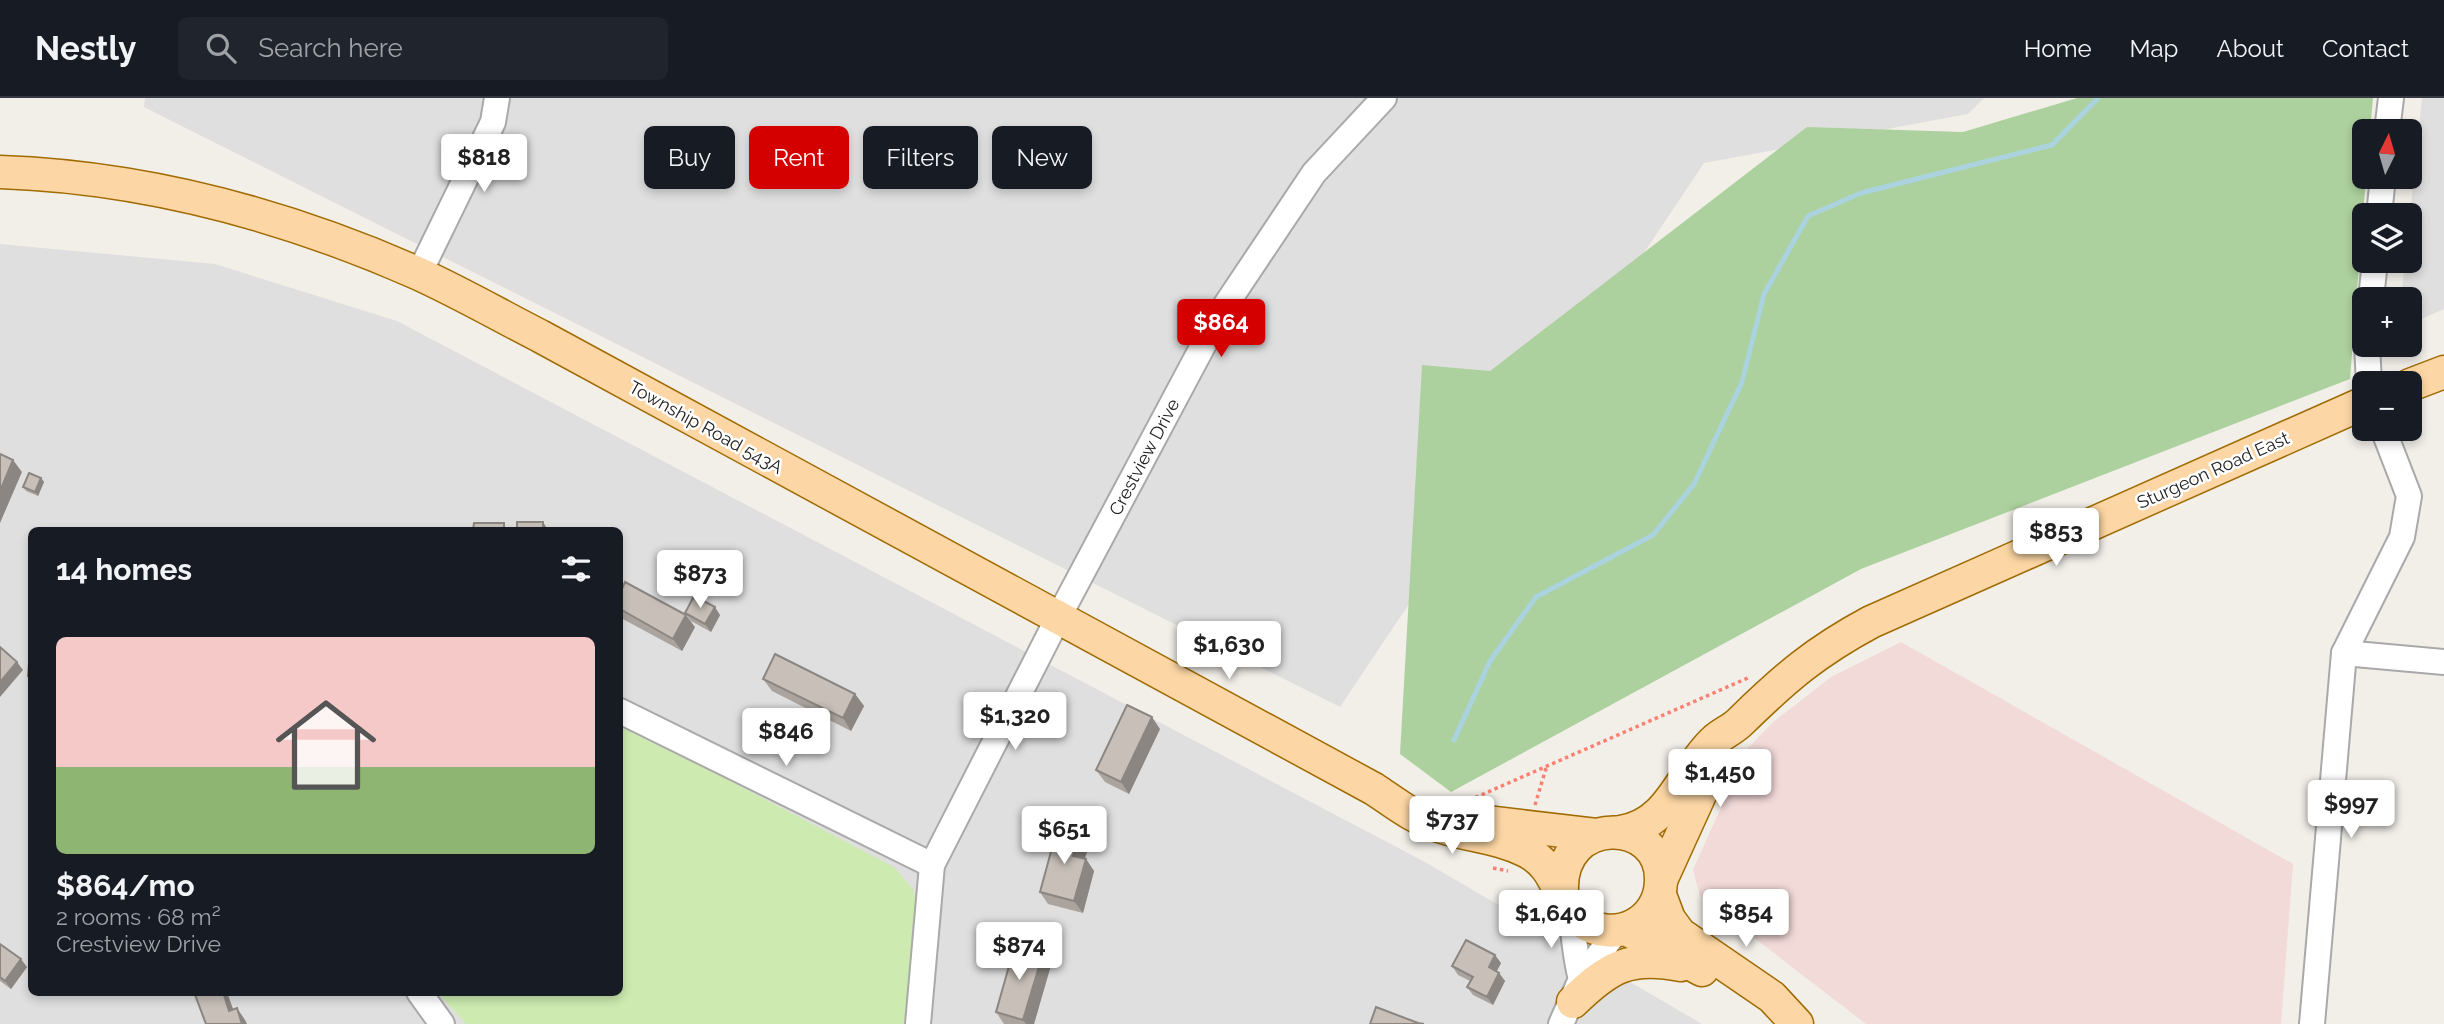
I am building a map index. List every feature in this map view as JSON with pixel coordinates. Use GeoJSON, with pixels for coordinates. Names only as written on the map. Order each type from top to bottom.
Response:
{"type":"FeatureCollection","features":[{"type":"Feature","properties":{"kind":"main road","name":"Township Road 543A"},"geometry":{"type":"LineString","coordinates":[[0,172],[64,174],[144,186],[219,202],[322,234],[419,274],[540,336],[1374,789],[1422,819],[1526,851],[1549,869],[1579,919],[1593,928],[1622,930],[1700,969],[1790,1024]]}},
{"type":"Feature","properties":{"kind":"main road"},"geometry":{"type":"LineString","coordinates":[[2422,380],[2444,372]]}},
{"type":"Feature","properties":{"kind":"main road","name":"Sturgeon Road East"},"geometry":{"type":"LineString","coordinates":[[1608,833],[1636,830],[1656,816],[1672,801],[1714,741],[1738,724],[1792,671],[1871,622],[2352,408]]}},
{"type":"Feature","properties":{"kind":"main road","name":"Sturgeon Road East"},"geometry":{"type":"LineString","coordinates":[[1661,886],[1692,807],[1729,746],[1738,724]]}},
{"type":"Feature","properties":{"kind":"main road","name":"Township Road 543A"},"geometry":{"type":"LineString","coordinates":[[1374,789],[1442,811],[1497,824],[1636,837],[1658,862],[1669,919],[1680,934],[1772,997],[1797,1024]]}},
{"type":"Feature","properties":{"kind":"main road"},"geometry":{"type":"LineString","coordinates":[[1565,899],[1562,875],[1566,859],[1576,846],[1608,833]]}},
{"type":"Feature","properties":{"kind":"main road"},"geometry":{"type":"LineString","coordinates":[[1622,930],[1641,922],[1653,910],[1661,886]]}},
{"type":"Feature","properties":{"kind":"main road"},"geometry":{"type":"LineString","coordinates":[[1572,1002],[1601,974],[1622,964],[1666,962],[1700,969]]}},
{"type":"Feature","properties":{"kind":"street"},"geometry":{"type":"LineString","coordinates":[[419,274],[494,122],[497,98]]}},
{"type":"Feature","properties":{"kind":"street","name":"Crestview Drive"},"geometry":{"type":"LineString","coordinates":[[932,865],[1058,618],[1221,312],[1314,173],[1384,98]]}},
{"type":"Feature","properties":{"kind":"street"},"geometry":{"type":"LineString","coordinates":[[2389,119],[2391,98]]}},
{"type":"Feature","properties":{"kind":"street"},"geometry":{"type":"LineString","coordinates":[[2312,1024],[2344,653],[2402,537],[2409,496],[2388,441]]}},
{"type":"Feature","properties":{"kind":"street"},"geometry":{"type":"LineString","coordinates":[[2344,653],[2444,662]]}},
{"type":"Feature","properties":{"kind":"street"},"geometry":{"type":"LineString","coordinates":[[623,712],[932,865],[918,1024]]}},
{"type":"Feature","properties":{"kind":"street"},"geometry":{"type":"LineString","coordinates":[[1565,899],[1573,922],[1572,1002]]}},
{"type":"Feature","properties":{"kind":"street"},"geometry":{"type":"LineString","coordinates":[[1572,1002],[1622,930]]}},
{"type":"Feature","properties":{"kind":"street"},"geometry":{"type":"LineString","coordinates":[[422,996],[442,1024]]}},
{"type":"Feature","properties":{"kind":"path"},"geometry":{"type":"LineString","coordinates":[[1535,812],[1537,793],[1548,764]]}},
{"type":"Feature","properties":{"kind":"shaded area"},"geometry":{"type":"Polygon","coordinates":[[[145,98],[1984,98],[1968,114],[1704,163],[1340,707],[144,107],[145,98]]]}},
{"type":"Feature","properties":{"kind":"shaded area"},"geometry":{"type":"Polygon","coordinates":[[[2422,98],[2444,98],[2444,309],[2422,319],[2422,287],[2402,287],[2404,273],[2422,273],[2422,203],[2411,203],[2413,189],[2422,189],[2422,119],[2420,119],[2422,98]]]}},
{"type":"Feature","properties":{"kind":"shaded area"},"geometry":{"type":"Polygon","coordinates":[[[0,244],[215,264],[397,321],[1425,862],[1702,1024],[0,1024],[0,244]]]}},
{"type":"Feature","properties":{"kind":"shaded area"},"geometry":{"type":"Polygon","coordinates":[[[1901,642],[2293,864],[2281,1024],[1866,1024],[1700,896],[1693,870],[1747,749],[1772,723],[1831,677],[1901,642]]]}},
{"type":"Feature","properties":{"kind":"green space"},"geometry":{"type":"Polygon","coordinates":[[[2077,98],[2373,98],[2371,119],[2352,119],[2352,189],[2365,189],[2364,203],[2352,203],[2352,273],[2358,273],[2357,287],[2352,287],[2350,379],[1861,569],[1451,792],[1400,754],[1422,365],[1490,371],[1807,127],[1963,132],[2077,98]]]}},
{"type":"Feature","properties":{"kind":"green space"},"geometry":{"type":"Polygon","coordinates":[[[623,725],[894,867],[913,889],[920,922],[906,1024],[466,1024],[441,996],[623,996],[623,725]]]}},
{"type":"Feature","properties":{"kind":"building"},"geometry":{"type":"Polygon","coordinates":[[[0,454],[13,460],[0,491],[0,454]]]}},
{"type":"Feature","properties":{"kind":"building"},"geometry":{"type":"Polygon","coordinates":[[[29,473],[41,478],[35,492],[23,487],[29,473]]]}},
{"type":"Feature","properties":{"kind":"building"},"geometry":{"type":"Polygon","coordinates":[[[517,522],[543,522],[543,527],[517,527],[517,522]]]}},
{"type":"Feature","properties":{"kind":"building"},"geometry":{"type":"Polygon","coordinates":[[[474,523],[504,523],[504,527],[473,527],[474,523]]]}},
{"type":"Feature","properties":{"kind":"building"},"geometry":{"type":"Polygon","coordinates":[[[625,582],[686,615],[673,639],[623,611],[625,582]]]}},
{"type":"Feature","properties":{"kind":"building"},"geometry":{"type":"Polygon","coordinates":[[[694,596],[715,607],[705,624],[685,613],[694,596]]]}},
{"type":"Feature","properties":{"kind":"building"},"geometry":{"type":"Polygon","coordinates":[[[0,647],[17,662],[0,682],[0,647]]]}},
{"type":"Feature","properties":{"kind":"building"},"geometry":{"type":"Polygon","coordinates":[[[775,654],[855,694],[843,718],[763,679],[775,654]]]}},
{"type":"Feature","properties":{"kind":"building"},"geometry":{"type":"Polygon","coordinates":[[[1127,705],[1152,717],[1121,782],[1096,770],[1127,705]]]}},
{"type":"Feature","properties":{"kind":"building"},"geometry":{"type":"Polygon","coordinates":[[[1058,826],[1080,832],[1073,856],[1086,859],[1074,901],[1040,892],[1058,826]]]}},
{"type":"Feature","properties":{"kind":"building"},"geometry":{"type":"Polygon","coordinates":[[[1466,940],[1495,955],[1489,967],[1499,973],[1487,997],[1467,987],[1473,977],[1452,966],[1466,940]]]}},
{"type":"Feature","properties":{"kind":"building"},"geometry":{"type":"Polygon","coordinates":[[[0,944],[21,959],[5,981],[0,977],[0,944]]]}},
{"type":"Feature","properties":{"kind":"building"},"geometry":{"type":"Polygon","coordinates":[[[1015,945],[1043,953],[1023,1020],[996,1012],[1015,945]]]}},
{"type":"Feature","properties":{"kind":"building"},"geometry":{"type":"Polygon","coordinates":[[[196,996],[224,996],[229,1011],[237,1008],[242,1024],[206,1024],[196,996]]]}},
{"type":"Feature","properties":{"kind":"building"},"geometry":{"type":"Polygon","coordinates":[[[1376,1007],[1418,1023],[1424,1024],[1370,1024],[1376,1007]]]}},
{"type":"Feature","properties":{"kind":"waterway"},"geometry":{"type":"LineString","coordinates":[[1454,740],[1490,661],[1536,597],[1653,535],[1694,484],[1742,382],[1764,294],[1808,216],[1861,193],[2052,145],[2098,98]]}}]}
